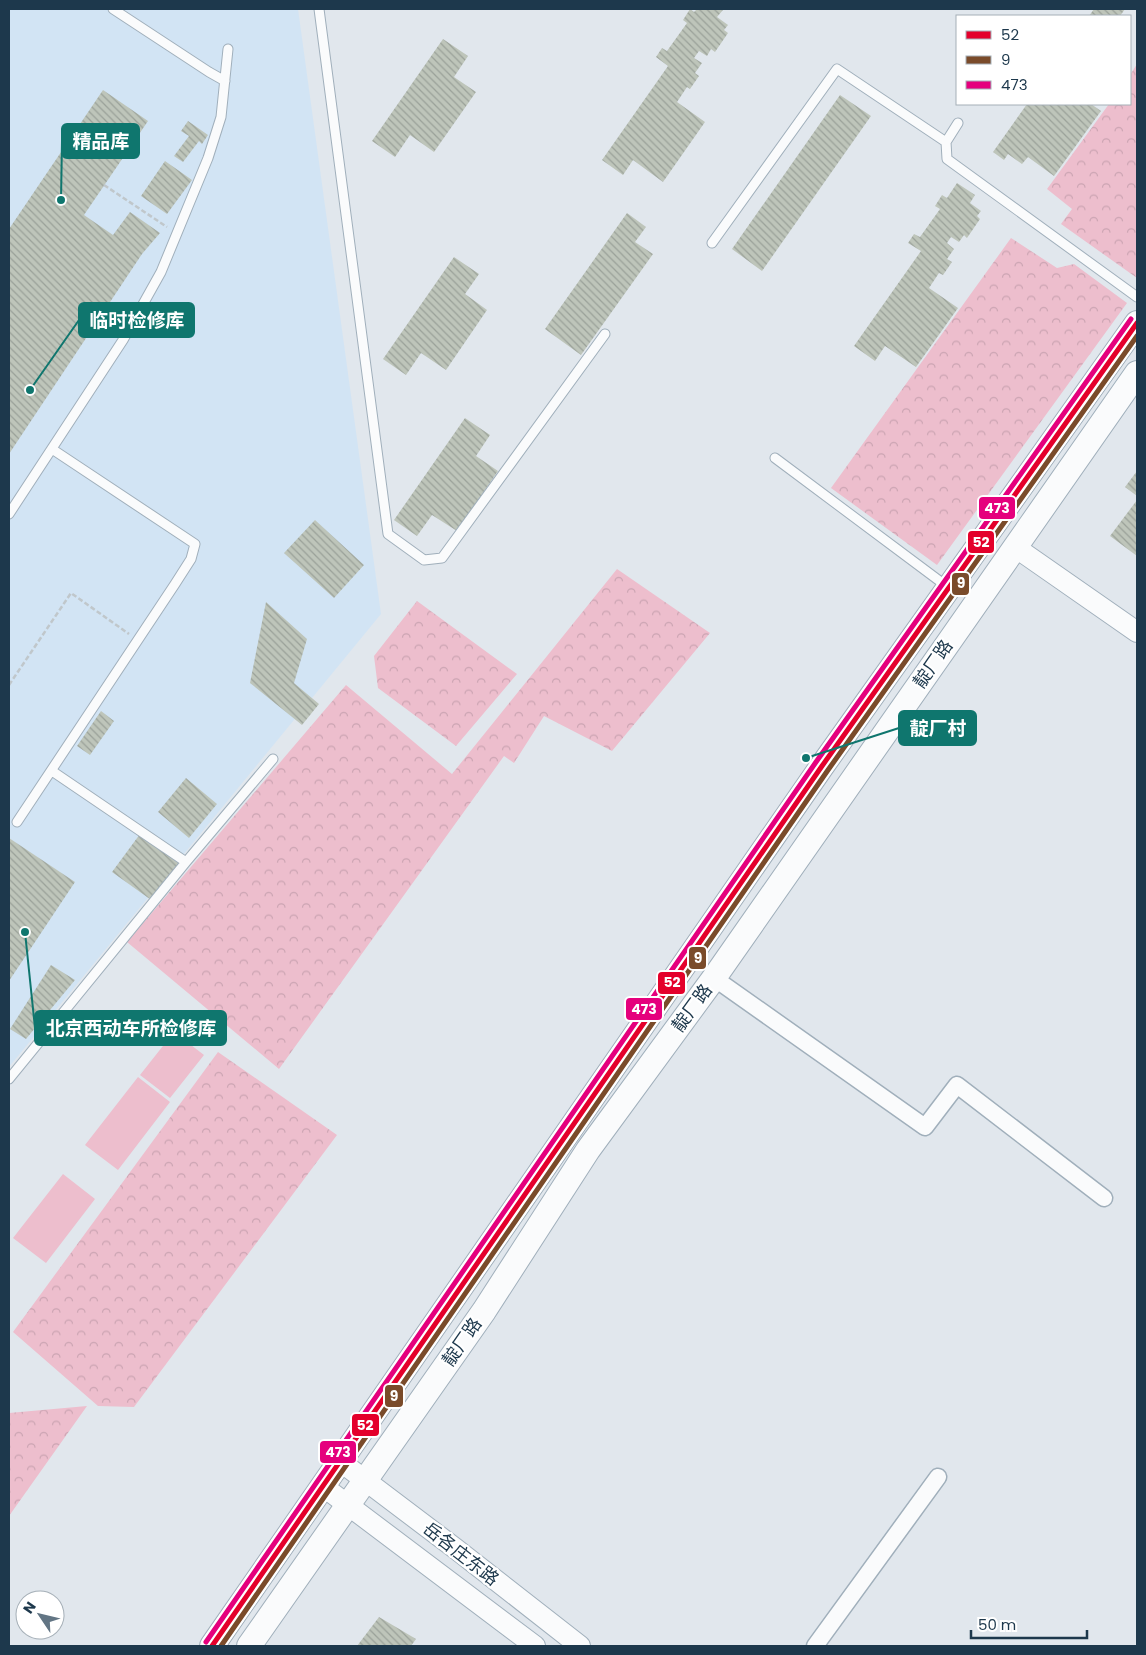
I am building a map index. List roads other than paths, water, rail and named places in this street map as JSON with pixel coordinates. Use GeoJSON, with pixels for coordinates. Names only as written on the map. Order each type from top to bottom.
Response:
{"type":"FeatureCollection","features":[{"type":"Feature","properties":{"kind":"main road"},"geometry":{"type":"LineString","coordinates":[[212,1646],[822,766],[1137,323]]}},
{"type":"Feature","properties":{"kind":"main road","name":"靛厂路"},"geometry":{"type":"LineString","coordinates":[[249,1646],[484,1311],[588,1150],[714,978],[1137,373]]}},
{"type":"Feature","properties":{"kind":"street"},"geometry":{"type":"LineString","coordinates":[[1015,547],[1137,632]]}},
{"type":"Feature","properties":{"kind":"street"},"geometry":{"type":"LineString","coordinates":[[714,978],[925,1127],[957,1085],[1104,1198]]}},
{"type":"Feature","properties":{"kind":"street","name":"岳各庄东路"},"geometry":{"type":"LineString","coordinates":[[341,1462],[580,1646]]}},
{"type":"Feature","properties":{"kind":"street"},"geometry":{"type":"LineString","coordinates":[[815,1646],[938,1477]]}},
{"type":"Feature","properties":{"kind":"street","name":"岳各庄东路"},"geometry":{"type":"LineString","coordinates":[[324,1487],[536,1646]]}},
{"type":"Feature","properties":{"kind":"lane"},"geometry":{"type":"LineString","coordinates":[[113,9],[225,81]]}},
{"type":"Feature","properties":{"kind":"lane"},"geometry":{"type":"LineString","coordinates":[[319,9],[388,534],[424,560],[442,558],[605,334]]}},
{"type":"Feature","properties":{"kind":"lane"},"geometry":{"type":"LineString","coordinates":[[9,514],[123,340],[161,272],[208,158],[221,117],[228,49]]}},
{"type":"Feature","properties":{"kind":"lane"},"geometry":{"type":"LineString","coordinates":[[712,243],[837,69],[946,142]]}},
{"type":"Feature","properties":{"kind":"lane"},"geometry":{"type":"LineString","coordinates":[[958,123],[946,142],[947,159],[1137,297]]}},
{"type":"Feature","properties":{"kind":"lane"},"geometry":{"type":"LineString","coordinates":[[18,822],[191,559],[195,544],[52,449]]}},
{"type":"Feature","properties":{"kind":"lane"},"geometry":{"type":"LineString","coordinates":[[775,458],[949,588]]}},
{"type":"Feature","properties":{"kind":"lane"},"geometry":{"type":"LineString","coordinates":[[9,1079],[186,862],[273,759]]}},
{"type":"Feature","properties":{"kind":"lane"},"geometry":{"type":"LineString","coordinates":[[52,771],[186,862]]}},
{"type":"Feature","properties":{"kind":"place","name":"精品库"},"geometry":{"type":"Point","coordinates":[61,200]}},
{"type":"Feature","properties":{"kind":"place","name":"临时检修库"},"geometry":{"type":"Point","coordinates":[30,390]}},
{"type":"Feature","properties":{"kind":"place","name":"靛厂村"},"geometry":{"type":"Point","coordinates":[806,758]}},
{"type":"Feature","properties":{"kind":"place","name":"北京西动车所检修库"},"geometry":{"type":"Point","coordinates":[25,932]}}]}
